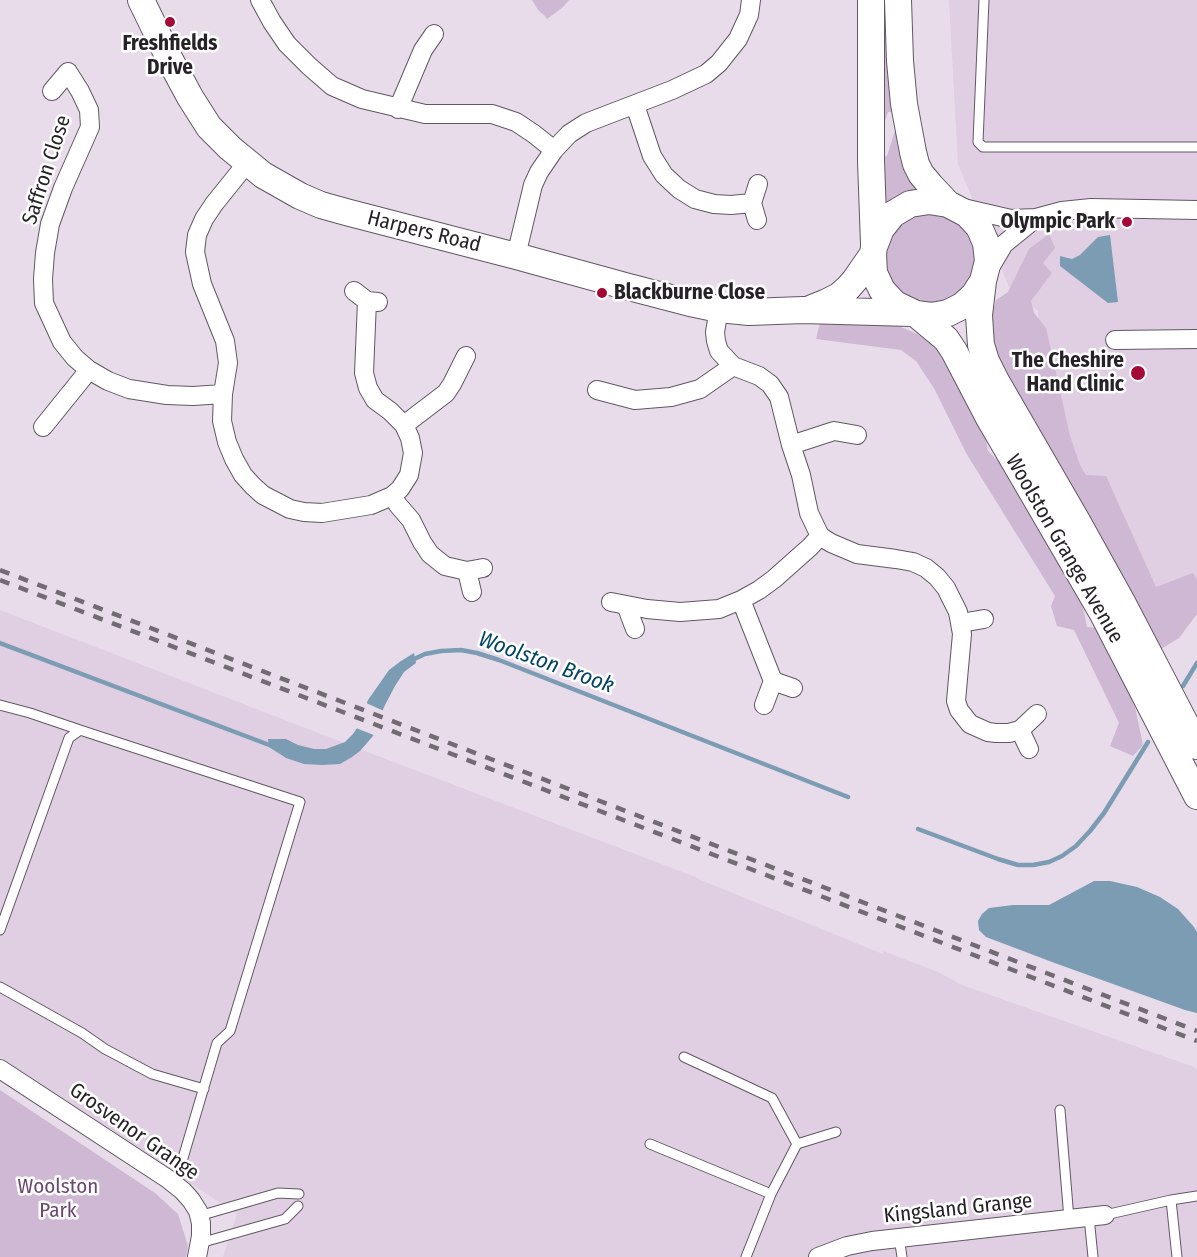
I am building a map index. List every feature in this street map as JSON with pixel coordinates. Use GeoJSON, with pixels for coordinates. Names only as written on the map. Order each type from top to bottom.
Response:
{"type":"FeatureCollection","features":[{"type":"Feature","properties":{"kind":"main road","name":"Harpers Road"},"geometry":{"type":"LineString","coordinates":[[141,0],[169,58],[209,127],[263,176],[321,204],[719,309],[749,312],[803,310],[914,313]]}},
{"type":"Feature","properties":{"kind":"main road"},"geometry":{"type":"LineString","coordinates":[[871,0],[871,161],[873,250],[874,273],[882,290],[895,304],[914,313],[932,316],[948,313],[962,306],[975,295],[984,279],[988,261],[986,243],[979,227],[967,214],[950,205],[929,201],[910,204],[893,214],[881,229],[873,250]]}},
{"type":"Feature","properties":{"kind":"main road"},"geometry":{"type":"LineString","coordinates":[[898,0],[905,117],[913,152],[921,174],[950,205]]}},
{"type":"Feature","properties":{"kind":"main road","name":"Harpers Road"},"geometry":{"type":"LineString","coordinates":[[803,310],[839,296],[855,280],[873,250]]}},
{"type":"Feature","properties":{"kind":"main road","name":"Woolston Grange Avenue"},"geometry":{"type":"LineString","coordinates":[[984,279],[979,315],[981,345],[986,361],[1116,591],[1197,746]]}},
{"type":"Feature","properties":{"kind":"main road","name":"Woolston Grange Avenue"},"geometry":{"type":"LineString","coordinates":[[914,313],[946,339],[954,351],[989,418],[1103,614],[1197,796]]}},
{"type":"Feature","properties":{"kind":"street"},"geometry":{"type":"LineString","coordinates":[[260,0],[287,44],[332,86],[362,99],[425,114],[492,114],[516,122],[554,150]]}},
{"type":"Feature","properties":{"kind":"street"},"geometry":{"type":"LineString","coordinates":[[516,256],[533,185],[554,150],[569,134],[586,123],[635,105],[706,74],[719,63],[738,39],[749,15],[751,0]]}},
{"type":"Feature","properties":{"kind":"street"},"geometry":{"type":"LineString","coordinates":[[398,108],[423,50],[434,34]]}},
{"type":"Feature","properties":{"kind":"street","name":"Saffron Close"},"geometry":{"type":"LineString","coordinates":[[52,91],[68,72],[89,110],[90,127],[50,224],[43,279],[44,303],[62,342],[89,370],[129,390],[184,396],[223,394]]}},
{"type":"Feature","properties":{"kind":"street"},"geometry":{"type":"LineString","coordinates":[[635,105],[652,156],[664,175],[679,189],[695,199],[754,211],[758,184]]}},
{"type":"Feature","properties":{"kind":"street"},"geometry":{"type":"LineString","coordinates":[[247,163],[204,219],[197,235],[195,252],[202,284],[225,341],[228,363],[222,421],[227,442],[243,475],[252,486],[263,495],[290,509],[322,513],[371,505],[392,496],[409,475],[413,453],[410,438],[404,425],[375,400],[368,388],[364,373],[366,298]]}},
{"type":"Feature","properties":{"kind":"street"},"geometry":{"type":"LineString","coordinates":[[950,205],[1011,219],[1036,218],[1062,211],[1091,208],[1197,210]]}},
{"type":"Feature","properties":{"kind":"street"},"geometry":{"type":"LineString","coordinates":[[984,279],[1004,244],[1036,218]]}},
{"type":"Feature","properties":{"kind":"street"},"geometry":{"type":"LineString","coordinates":[[719,309],[715,332],[719,351],[733,366],[759,376],[770,384],[779,397],[809,513],[820,536],[857,554],[913,562],[926,568],[946,588],[954,602],[961,623],[961,656],[956,701],[958,710],[970,723],[988,732],[1009,733],[1020,730],[1037,714]]}},
{"type":"Feature","properties":{"kind":"street"},"geometry":{"type":"LineString","coordinates":[[1115,339],[1197,339]]}},
{"type":"Feature","properties":{"kind":"street"},"geometry":{"type":"LineString","coordinates":[[404,425],[446,393],[467,355]]}},
{"type":"Feature","properties":{"kind":"street"},"geometry":{"type":"LineString","coordinates":[[597,390],[635,400],[671,398],[700,389],[733,366]]}},
{"type":"Feature","properties":{"kind":"street"},"geometry":{"type":"LineString","coordinates":[[43,428],[89,370]]}},
{"type":"Feature","properties":{"kind":"street"},"geometry":{"type":"LineString","coordinates":[[791,445],[833,425],[857,435]]}},
{"type":"Feature","properties":{"kind":"street"},"geometry":{"type":"LineString","coordinates":[[392,496],[411,520],[430,554],[445,566],[475,569],[472,592]]}},
{"type":"Feature","properties":{"kind":"street"},"geometry":{"type":"LineString","coordinates":[[634,629],[619,603],[680,612],[720,609],[759,590],[820,536]]}},
{"type":"Feature","properties":{"kind":"street"},"geometry":{"type":"LineString","coordinates":[[741,600],[773,681],[764,705]]}},
{"type":"Feature","properties":{"kind":"street"},"geometry":{"type":"LineString","coordinates":[[961,623],[984,618]]}},
{"type":"Feature","properties":{"kind":"street"},"geometry":{"type":"LineString","coordinates":[[773,681],[793,688]]}},
{"type":"Feature","properties":{"kind":"street"},"geometry":{"type":"LineString","coordinates":[[1020,730],[1029,749]]}},
{"type":"Feature","properties":{"kind":"street","name":"Grosvenor Grange"},"geometry":{"type":"LineString","coordinates":[[0,1069],[175,1185],[191,1200],[198,1211],[201,1223],[199,1250]]}},
{"type":"Feature","properties":{"kind":"street","name":"Kingsland Grange"},"geometry":{"type":"LineString","coordinates":[[818,1257],[847,1246],[899,1237],[1097,1216]]}},
{"type":"Feature","properties":{"kind":"lane"},"geometry":{"type":"LineString","coordinates":[[984,0],[978,142],[983,147],[1197,147]]}},
{"type":"Feature","properties":{"kind":"lane"},"geometry":{"type":"LineString","coordinates":[[0,705],[300,802],[230,1031],[217,1043],[175,1185]]}},
{"type":"Feature","properties":{"kind":"lane"},"geometry":{"type":"LineString","coordinates":[[0,930],[69,738],[80,730]]}},
{"type":"Feature","properties":{"kind":"lane"},"geometry":{"type":"LineString","coordinates":[[0,987],[152,1074],[204,1089]]}},
{"type":"Feature","properties":{"kind":"lane"},"geometry":{"type":"LineString","coordinates":[[684,1058],[772,1098],[797,1144]]}},
{"type":"Feature","properties":{"kind":"lane"},"geometry":{"type":"LineString","coordinates":[[1060,1110],[1069,1219]]}},
{"type":"Feature","properties":{"kind":"lane"},"geometry":{"type":"LineString","coordinates":[[746,1257],[771,1194],[797,1144],[836,1132]]}},
{"type":"Feature","properties":{"kind":"lane"},"geometry":{"type":"LineString","coordinates":[[650,1144],[771,1194]]}},
{"type":"Feature","properties":{"kind":"lane"},"geometry":{"type":"LineString","coordinates":[[199,1216],[278,1193],[299,1194]]}},
{"type":"Feature","properties":{"kind":"lane"},"geometry":{"type":"LineString","coordinates":[[1093,1257],[1097,1216],[1197,1196]]}},
{"type":"Feature","properties":{"kind":"lane"},"geometry":{"type":"LineString","coordinates":[[1171,1200],[1177,1257]]}},
{"type":"Feature","properties":{"kind":"lane"},"geometry":{"type":"LineString","coordinates":[[199,1250],[285,1219],[298,1206]]}},
{"type":"Feature","properties":{"kind":"lane"},"geometry":{"type":"LineString","coordinates":[[899,1237],[902,1257]]}},
{"type":"Feature","properties":{"kind":"shaded area","name":"Olympic Park"},"geometry":{"type":"Polygon","coordinates":[[[949,0],[1197,0],[1197,577],[1149,599],[1063,454],[1039,351],[1038,311],[1009,287],[958,164],[949,0]]]}},
{"type":"Feature","properties":{"kind":"shaded area"},"geometry":{"type":"Polygon","coordinates":[[[0,610],[698,878],[883,954],[883,951],[938,972],[962,985],[1194,1067],[1197,1069],[1197,1257],[223,1257],[237,1214],[0,1057],[0,610]]]}},
{"type":"Feature","properties":{"kind":"green space"},"geometry":{"type":"Polygon","coordinates":[[[532,0],[569,0],[547,19],[532,0]]]}},
{"type":"Feature","properties":{"kind":"green space"},"geometry":{"type":"Polygon","coordinates":[[[878,0],[886,0],[896,112],[888,112],[879,140],[878,0]]]}},
{"type":"Feature","properties":{"kind":"green space"},"geometry":{"type":"Polygon","coordinates":[[[897,124],[925,193],[885,212],[880,158],[887,156],[897,124]]]}},
{"type":"Feature","properties":{"kind":"green space"},"geometry":{"type":"Polygon","coordinates":[[[930,212],[948,216],[962,226],[972,240],[976,258],[972,276],[962,290],[948,300],[930,304],[912,300],[898,290],[888,276],[884,258],[888,240],[898,226],[912,216],[930,212]]]}},
{"type":"Feature","properties":{"kind":"green space"},"geometry":{"type":"Polygon","coordinates":[[[1049,234],[1055,248],[1043,263],[1052,273],[1031,301],[1034,313],[1046,328],[1070,436],[1080,465],[1086,475],[1106,476],[1156,587],[1193,573],[1197,579],[1197,614],[1179,638],[1161,649],[1000,364],[992,343],[990,321],[996,300],[1008,292],[1029,249],[1049,234]]]}},
{"type":"Feature","properties":{"kind":"green space"},"geometry":{"type":"Polygon","coordinates":[[[820,322],[885,324],[901,327],[930,342],[946,361],[985,435],[988,451],[1005,468],[1011,483],[1019,485],[1082,602],[1087,627],[1100,628],[1135,707],[1143,745],[1133,756],[1110,746],[1119,723],[1074,630],[1057,626],[1051,606],[1055,596],[966,453],[935,390],[916,361],[901,350],[816,339],[820,322]]]}},
{"type":"Feature","properties":{"kind":"green space","name":"Woolston Park"},"geometry":{"type":"Polygon","coordinates":[[[0,1090],[155,1193],[178,1214],[188,1246],[186,1257],[0,1257],[0,1090]]]}},
{"type":"Feature","properties":{"kind":"water"},"geometry":{"type":"Polygon","coordinates":[[[1110,235],[1118,302],[1108,303],[1060,266],[1060,256],[1072,259],[1080,255],[1098,237],[1110,235]]]}},
{"type":"Feature","properties":{"kind":"water"},"geometry":{"type":"Polygon","coordinates":[[[414,653],[416,663],[404,672],[395,686],[373,736],[352,757],[340,764],[304,764],[286,758],[269,747],[268,739],[286,739],[314,749],[326,749],[345,742],[359,725],[368,700],[389,670],[414,653]]]}},
{"type":"Feature","properties":{"kind":"water"},"geometry":{"type":"Polygon","coordinates":[[[1094,881],[1110,881],[1137,887],[1160,897],[1178,909],[1194,927],[1197,932],[1197,1013],[986,937],[979,930],[978,921],[989,908],[1049,905],[1094,881]]]}},
{"type":"Feature","properties":{"kind":"pier"},"geometry":{"type":"Polygon","coordinates":[[[364,702],[384,711],[376,736],[356,728],[364,702]]]}},
{"type":"Feature","properties":{"kind":"waterway","name":"Woolston Brook"},"geometry":{"type":"LineString","coordinates":[[0,643],[272,746]]}},
{"type":"Feature","properties":{"kind":"waterway","name":"Woolston Brook"},"geometry":{"type":"LineString","coordinates":[[412,660],[425,654],[441,651],[461,650],[477,653],[848,797]]}},
{"type":"Feature","properties":{"kind":"waterway","name":"Woolston Brook"},"geometry":{"type":"LineString","coordinates":[[1183,686],[1197,663]]}},
{"type":"Feature","properties":{"kind":"waterway","name":"Woolston Brook"},"geometry":{"type":"LineString","coordinates":[[918,829],[1018,865],[1049,862],[1076,846],[1090,831],[1104,813],[1148,742]]}},
{"type":"Feature","properties":{"kind":"railway"},"geometry":{"type":"LineString","coordinates":[[0,570],[1197,1031]]}},
{"type":"Feature","properties":{"kind":"railway"},"geometry":{"type":"LineString","coordinates":[[0,580],[1197,1041]]}},
{"type":"Feature","properties":{"kind":"place","name":"Freshfields Drive"},"geometry":{"type":"Point","coordinates":[170,22]}},
{"type":"Feature","properties":{"kind":"place","name":"Olympic Park"},"geometry":{"type":"Point","coordinates":[1127,222]}},
{"type":"Feature","properties":{"kind":"place","name":"Blackburne Close"},"geometry":{"type":"Point","coordinates":[602,293]}},
{"type":"Feature","properties":{"kind":"place","name":"The Cheshire Hand Clinic"},"geometry":{"type":"Point","coordinates":[1138,373]}}]}
